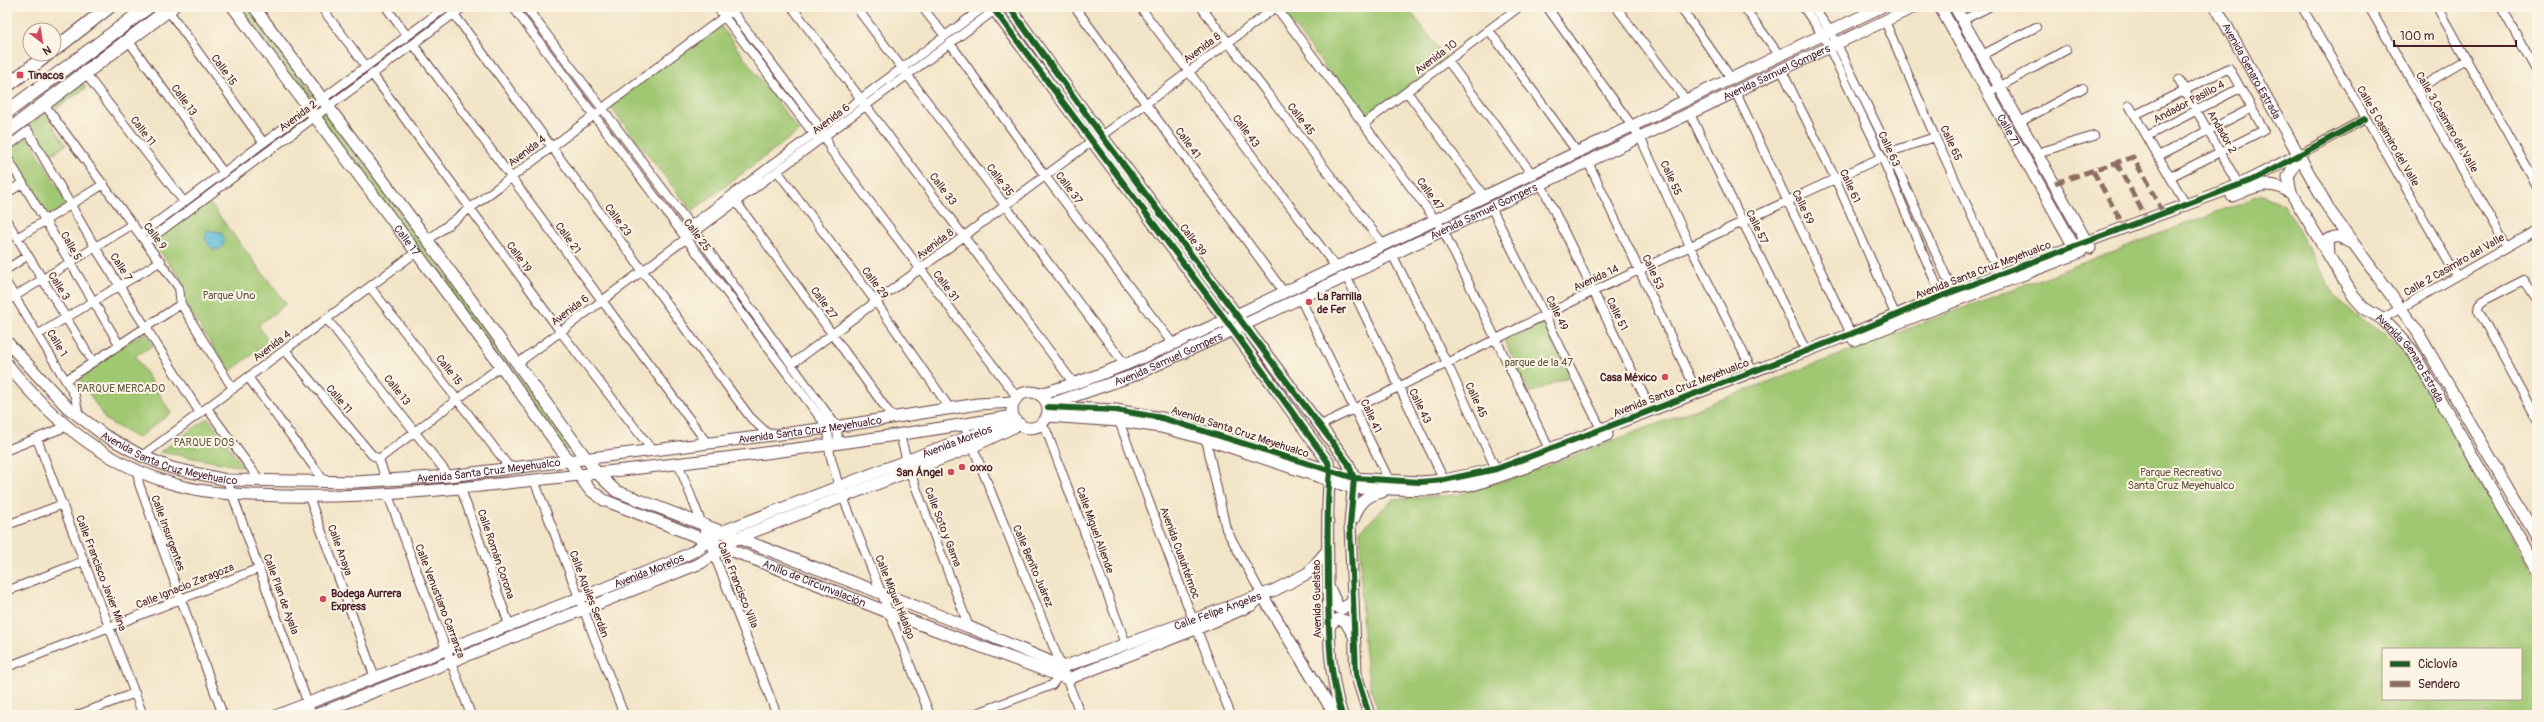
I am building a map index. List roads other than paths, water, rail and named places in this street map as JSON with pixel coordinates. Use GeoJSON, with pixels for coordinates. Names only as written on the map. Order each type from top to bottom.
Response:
{"type":"FeatureCollection","features":[{"type":"Feature","properties":{"kind":"main road"},"geometry":{"type":"LineString","coordinates":[[62,44],[109,7]]}},
{"type":"Feature","properties":{"kind":"main road"},"geometry":{"type":"LineString","coordinates":[[7,112],[148,7]]}},
{"type":"Feature","properties":{"kind":"main road"},"geometry":{"type":"LineString","coordinates":[[7,132],[170,9]]}},
{"type":"Feature","properties":{"kind":"main road"},"geometry":{"type":"LineString","coordinates":[[7,86],[38,62]]}},
{"type":"Feature","properties":{"kind":"street","name":"Calle 17"},"geometry":{"type":"LineString","coordinates":[[234,7],[311,113],[500,366],[579,476]]}},
{"type":"Feature","properties":{"kind":"street","name":"Calle 17"},"geometry":{"type":"LineString","coordinates":[[254,7],[324,103],[428,240],[597,473]]}},
{"type":"Feature","properties":{"kind":"street"},"geometry":{"type":"LineString","coordinates":[[321,7],[366,66]]}},
{"type":"Feature","properties":{"kind":"street"},"geometry":{"type":"LineString","coordinates":[[386,7],[407,36]]}},
{"type":"Feature","properties":{"kind":"street","name":"Avenida 2"},"geometry":{"type":"LineString","coordinates":[[146,242],[324,103],[366,66],[446,7]]}},
{"type":"Feature","properties":{"kind":"street","name":"Avenida 2"},"geometry":{"type":"LineString","coordinates":[[324,103],[372,74],[463,7]]}},
{"type":"Feature","properties":{"kind":"street","name":"Calle 25"},"geometry":{"type":"LineString","coordinates":[[513,7],[684,236],[833,427]]}},
{"type":"Feature","properties":{"kind":"street","name":"Calle 25"},"geometry":{"type":"LineString","coordinates":[[526,7],[604,107],[792,364],[833,427]]}},
{"type":"Feature","properties":{"kind":"street","name":"Calle 31"},"geometry":{"type":"LineString","coordinates":[[717,7],[817,131],[1016,400]]}},
{"type":"Feature","properties":{"kind":"street","name":"Calle 33"},"geometry":{"type":"LineString","coordinates":[[792,7],[862,98],[1075,385]]}},
{"type":"Feature","properties":{"kind":"street","name":"Calle 35"},"geometry":{"type":"LineString","coordinates":[[856,7],[902,66],[1126,366]]}},
{"type":"Feature","properties":{"kind":"street","name":"Calle 37"},"geometry":{"type":"LineString","coordinates":[[922,7],[947,39],[1045,176],[1173,344]]}},
{"type":"Feature","properties":{"kind":"street","name":"Calle 39"},"geometry":{"type":"LineString","coordinates":[[1009,7],[1097,138],[1322,453],[1330,477]]}},
{"type":"Feature","properties":{"kind":"street","name":"Calle 41"},"geometry":{"type":"LineString","coordinates":[[1074,7],[1284,292]]}},
{"type":"Feature","properties":{"kind":"street","name":"Calle 43"},"geometry":{"type":"LineString","coordinates":[[1140,7],[1336,267]]}},
{"type":"Feature","properties":{"kind":"street","name":"Calle 45"},"geometry":{"type":"LineString","coordinates":[[1201,7],[1383,244]]}},
{"type":"Feature","properties":{"kind":"street","name":"Avenida 8"},"geometry":{"type":"LineString","coordinates":[[792,364],[1005,205],[1146,104],[1276,7]]}},
{"type":"Feature","properties":{"kind":"street","name":"Calle 47"},"geometry":{"type":"LineString","coordinates":[[1276,7],[1443,230],[1551,453]]}},
{"type":"Feature","properties":{"kind":"street","name":"Avenida 10"},"geometry":{"type":"LineString","coordinates":[[1365,124],[1519,7]]}},
{"type":"Feature","properties":{"kind":"street","name":"Calle 55"},"geometry":{"type":"LineString","coordinates":[[1547,7],[1633,125],[1640,137],[1690,246],[1753,372]]}},
{"type":"Feature","properties":{"kind":"street"},"geometry":{"type":"LineString","coordinates":[[1616,7],[1686,100]]}},
{"type":"Feature","properties":{"kind":"street"},"geometry":{"type":"LineString","coordinates":[[1680,7],[1732,79]]}},
{"type":"Feature","properties":{"kind":"street"},"geometry":{"type":"LineString","coordinates":[[1744,7],[1780,56]]}},
{"type":"Feature","properties":{"kind":"street","name":"Calle 63"},"geometry":{"type":"LineString","coordinates":[[1803,7],[1827,33]]}},
{"type":"Feature","properties":{"kind":"street","name":"Calle 63"},"geometry":{"type":"LineString","coordinates":[[1813,7],[1890,152],[1955,296]]}},
{"type":"Feature","properties":{"kind":"street","name":"Avenida Samuel Gompers"},"geometry":{"type":"LineString","coordinates":[[1040,394],[1075,385],[1126,366],[1237,315],[1881,7]]}},
{"type":"Feature","properties":{"kind":"street","name":"Avenida Samuel Gompers"},"geometry":{"type":"LineString","coordinates":[[1046,413],[1233,330],[1588,162],[1689,112],[1914,7]]}},
{"type":"Feature","properties":{"kind":"street","name":"Calle 71"},"geometry":{"type":"LineString","coordinates":[[1940,7],[2076,250]]}},
{"type":"Feature","properties":{"kind":"street","name":"Calle 71"},"geometry":{"type":"LineString","coordinates":[[1955,7],[2055,184],[2088,246]]}},
{"type":"Feature","properties":{"kind":"street"},"geometry":{"type":"LineString","coordinates":[[1962,20],[1989,7]]}},
{"type":"Feature","properties":{"kind":"street","name":"Avenida Genaro Estrada"},"geometry":{"type":"LineString","coordinates":[[2216,7],[2300,154],[2330,211],[2350,242],[2417,331],[2537,538]]}},
{"type":"Feature","properties":{"kind":"street"},"geometry":{"type":"LineString","coordinates":[[2304,9],[2313,7]]}},
{"type":"Feature","properties":{"kind":"street","name":"Calle 3 Casimiro del Valle"},"geometry":{"type":"LineString","coordinates":[[2369,7],[2507,247]]}},
{"type":"Feature","properties":{"kind":"street"},"geometry":{"type":"LineString","coordinates":[[2437,7],[2537,186]]}},
{"type":"Feature","properties":{"kind":"street"},"geometry":{"type":"LineString","coordinates":[[2501,7],[2537,72]]}},
{"type":"Feature","properties":{"kind":"street","name":"Avenida 4"},"geometry":{"type":"LineString","coordinates":[[428,240],[724,17],[733,8]]}},
{"type":"Feature","properties":{"kind":"street","name":"Calle 31"},"geometry":{"type":"LineString","coordinates":[[733,8],[817,131]]}},
{"type":"Feature","properties":{"kind":"street","name":"Avenida 6"},"geometry":{"type":"LineString","coordinates":[[518,363],[642,270],[817,131],[902,66],[947,39],[992,8]]}},
{"type":"Feature","properties":{"kind":"street","name":"Calle 39"},"geometry":{"type":"LineString","coordinates":[[992,8],[1237,315],[1321,425],[1348,463],[1353,483]]}},
{"type":"Feature","properties":{"kind":"street","name":"Calle 15"},"geometry":{"type":"LineString","coordinates":[[170,9],[263,142]]}},
{"type":"Feature","properties":{"kind":"street","name":"Calle 5 Casimiro del Valle"},"geometry":{"type":"LineString","coordinates":[[2304,9],[2365,119],[2456,276]]}},
{"type":"Feature","properties":{"kind":"street","name":"Calle 23"},"geometry":{"type":"LineString","coordinates":[[454,14],[750,417],[769,435]]}},
{"type":"Feature","properties":{"kind":"street","name":"Calle 65"},"geometry":{"type":"LineString","coordinates":[[1885,21],[1999,274]]}},
{"type":"Feature","properties":{"kind":"street"},"geometry":{"type":"LineString","coordinates":[[1982,55],[2036,27]]}},
{"type":"Feature","properties":{"kind":"street"},"geometry":{"type":"LineString","coordinates":[[1489,30],[1578,152]]}},
{"type":"Feature","properties":{"kind":"street","name":"Avenida 6"},"geometry":{"type":"LineString","coordinates":[[693,229],[737,203],[823,139],[908,74],[947,39]]}},
{"type":"Feature","properties":{"kind":"street","name":"Calle 13"},"geometry":{"type":"LineString","coordinates":[[128,40],[223,172]]}},
{"type":"Feature","properties":{"kind":"street","name":"Calle 21"},"geometry":{"type":"LineString","coordinates":[[413,44],[600,301],[707,443]]}},
{"type":"Feature","properties":{"kind":"street","name":"Calle 63"},"geometry":{"type":"LineString","coordinates":[[1833,45],[1943,300]]}},
{"type":"Feature","properties":{"kind":"street"},"geometry":{"type":"LineString","coordinates":[[1988,93],[2066,50]]}},
{"type":"Feature","properties":{"kind":"street"},"geometry":{"type":"LineString","coordinates":[[2416,90],[2466,60]]}},
{"type":"Feature","properties":{"kind":"street"},"geometry":{"type":"LineString","coordinates":[[1448,61],[1532,174]]}},
{"type":"Feature","properties":{"kind":"street"},"geometry":{"type":"LineString","coordinates":[[2135,115],[2229,68],[2252,108],[2264,130],[2170,177]]}},
{"type":"Feature","properties":{"kind":"street","name":"Calle 61"},"geometry":{"type":"LineString","coordinates":[[1782,69],[1835,178],[1894,314]]}},
{"type":"Feature","properties":{"kind":"street","name":"Calle 11"},"geometry":{"type":"LineString","coordinates":[[85,73],[184,202]]}},
{"type":"Feature","properties":{"kind":"street","name":"Calle 19"},"geometry":{"type":"LineString","coordinates":[[372,74],[560,332],[652,450]]}},
{"type":"Feature","properties":{"kind":"street","name":"Andador 2"},"geometry":{"type":"LineString","coordinates":[[2179,80],[2239,185]]}},
{"type":"Feature","properties":{"kind":"street"},"geometry":{"type":"LineString","coordinates":[[2020,122],[2083,88]]}},
{"type":"Feature","properties":{"kind":"street","name":"Andador Pasillo 4"},"geometry":{"type":"LineString","coordinates":[[2147,136],[2240,88]]}},
{"type":"Feature","properties":{"kind":"street","name":"Calle 59"},"geometry":{"type":"LineString","coordinates":[[1735,91],[1851,334]]}},
{"type":"Feature","properties":{"kind":"street"},"geometry":{"type":"LineString","coordinates":[[1407,92],[1484,196]]}},
{"type":"Feature","properties":{"kind":"street","name":"Calle 9"},"geometry":{"type":"LineString","coordinates":[[44,104],[161,261],[179,288],[181,304],[233,389]]}},
{"type":"Feature","properties":{"kind":"street"},"geometry":{"type":"LineString","coordinates":[[2129,105],[2186,205]]}},
{"type":"Feature","properties":{"kind":"street"},"geometry":{"type":"LineString","coordinates":[[2158,156],[2252,108]]}},
{"type":"Feature","properties":{"kind":"street","name":"Calle 57"},"geometry":{"type":"LineString","coordinates":[[1689,112],[1806,351]]}},
{"type":"Feature","properties":{"kind":"street","name":"Avenida 2"},"geometry":{"type":"LineString","coordinates":[[141,234],[263,142],[311,113]]}},
{"type":"Feature","properties":{"kind":"street"},"geometry":{"type":"LineString","coordinates":[[2300,154],[2365,119]]}},
{"type":"Feature","properties":{"kind":"street","name":"Calle 7"},"geometry":{"type":"LineString","coordinates":[[7,146],[28,131],[95,247],[200,413]]}},
{"type":"Feature","properties":{"kind":"street"},"geometry":{"type":"LineString","coordinates":[[2037,153],[2094,136]]}},
{"type":"Feature","properties":{"kind":"street"},"geometry":{"type":"LineString","coordinates":[[1890,152],[1936,137]]}},
{"type":"Feature","properties":{"kind":"street","name":"Avenida Genaro Estrada"},"geometry":{"type":"LineString","coordinates":[[2300,154],[2288,177],[2291,193],[2354,297],[2364,308],[2382,319],[2412,350],[2537,569]]}},
{"type":"Feature","properties":{"kind":"street","name":"Avenida Santa Cruz Meyehualco"},"geometry":{"type":"LineString","coordinates":[[2088,246],[2186,205],[2239,185],[2300,154]]}},
{"type":"Feature","properties":{"kind":"street","name":"Calle 5"},"geometry":{"type":"LineString","coordinates":[[7,157],[92,302],[119,344]]}},
{"type":"Feature","properties":{"kind":"street","name":"Avenida 14"},"geometry":{"type":"LineString","coordinates":[[1321,425],[1594,291],[1882,157]]}},
{"type":"Feature","properties":{"kind":"street","name":"Calle 53"},"geometry":{"type":"LineString","coordinates":[[1588,162],[1697,392]]}},
{"type":"Feature","properties":{"kind":"street","name":"Calle 29"},"geometry":{"type":"LineString","coordinates":[[778,172],[876,302],[950,410]]}},
{"type":"Feature","properties":{"kind":"street"},"geometry":{"type":"LineString","coordinates":[[7,193],[23,183]]}},
{"type":"Feature","properties":{"kind":"street"},"geometry":{"type":"LineString","coordinates":[[17,238],[104,184]]}},
{"type":"Feature","properties":{"kind":"street","name":"Calle 51"},"geometry":{"type":"LineString","coordinates":[[1541,184],[1594,291],[1650,410]]}},
{"type":"Feature","properties":{"kind":"street"},"geometry":{"type":"LineString","coordinates":[[2040,188],[2055,184]]}},
{"type":"Feature","properties":{"kind":"street","name":"Avenida Santa Cruz Meyehualco"},"geometry":{"type":"LineString","coordinates":[[1955,296],[1999,274],[2088,246],[2262,185],[2275,184],[2291,193]]}},
{"type":"Feature","properties":{"kind":"street","name":"Calle 27"},"geometry":{"type":"LineString","coordinates":[[737,203],[833,333],[892,418]]}},
{"type":"Feature","properties":{"kind":"street","name":"Calle 49"},"geometry":{"type":"LineString","coordinates":[[1491,208],[1601,429]]}},
{"type":"Feature","properties":{"kind":"street","name":"Calle 3"},"geometry":{"type":"LineString","coordinates":[[7,221],[93,362]]}},
{"type":"Feature","properties":{"kind":"street"},"geometry":{"type":"LineString","coordinates":[[7,301],[133,224]]}},
{"type":"Feature","properties":{"kind":"street","name":"Calle 2 Casimiro del Valle"},"geometry":{"type":"LineString","coordinates":[[2382,319],[2537,230]]}},
{"type":"Feature","properties":{"kind":"street"},"geometry":{"type":"LineString","coordinates":[[2329,258],[2328,240],[2332,237],[2340,236],[2350,242]]}},
{"type":"Feature","properties":{"kind":"street","name":"Avenida Santa Cruz Meyehualco"},"geometry":{"type":"LineString","coordinates":[[1353,483],[1389,480],[1444,480],[1496,469],[1551,453],[1601,429],[1851,334],[1894,314],[1955,296],[2076,250]]}},
{"type":"Feature","properties":{"kind":"street","name":"Avenida 4"},"geometry":{"type":"LineString","coordinates":[[142,456],[415,253]]}},
{"type":"Feature","properties":{"kind":"street","name":"Calle 45"},"geometry":{"type":"LineString","coordinates":[[1392,254],[1447,363],[1496,469]]}},
{"type":"Feature","properties":{"kind":"street"},"geometry":{"type":"LineString","coordinates":[[7,269],[27,256]]}},
{"type":"Feature","properties":{"kind":"street"},"geometry":{"type":"LineString","coordinates":[[39,334],[161,261]]}},
{"type":"Feature","properties":{"kind":"street","name":"Calle 43"},"geometry":{"type":"LineString","coordinates":[[1346,276],[1444,480]]}},
{"type":"Feature","properties":{"kind":"street"},"geometry":{"type":"LineString","coordinates":[[2537,300],[2528,283],[2524,280],[2519,281],[2484,301],[2479,305],[2478,310],[2537,420]]}},
{"type":"Feature","properties":{"kind":"street","name":"Calle 1"},"geometry":{"type":"LineString","coordinates":[[7,284],[39,334],[75,396],[79,416]]}},
{"type":"Feature","properties":{"kind":"street","name":"Calle 15"},"geometry":{"type":"LineString","coordinates":[[370,287],[510,468]]}},
{"type":"Feature","properties":{"kind":"street","name":"Calle 41"},"geometry":{"type":"LineString","coordinates":[[1300,298],[1355,407],[1389,480]]}},
{"type":"Feature","properties":{"kind":"street","name":"Avenida Santa Cruz Meyehualco"},"geometry":{"type":"LineString","coordinates":[[1046,413],[1161,427],[1353,483],[1401,489],[1447,488],[1476,484],[1551,453],[1943,300]]}},
{"type":"Feature","properties":{"kind":"street"},"geometry":{"type":"LineString","coordinates":[[66,380],[181,304]]}},
{"type":"Feature","properties":{"kind":"street","name":"Calle 13"},"geometry":{"type":"LineString","coordinates":[[327,319],[416,431],[449,476]]}},
{"type":"Feature","properties":{"kind":"street","name":"Avenida Santa Cruz Meyehualco"},"geometry":{"type":"LineString","coordinates":[[8,344],[54,394],[79,416],[104,435],[142,456],[172,468],[227,480],[261,482],[325,482],[449,476],[833,427],[1016,400]]}},
{"type":"Feature","properties":{"kind":"street","name":"Calle 11"},"geometry":{"type":"LineString","coordinates":[[285,350],[372,455],[379,460]]}},
{"type":"Feature","properties":{"kind":"street"},"geometry":{"type":"LineString","coordinates":[[386,480],[379,460],[500,366]]}},
{"type":"Feature","properties":{"kind":"street","name":"Avenida Santa Cruz Meyehualco"},"geometry":{"type":"LineString","coordinates":[[9,369],[43,407],[65,427],[98,449],[137,470],[174,484],[233,495],[388,495],[461,489],[579,476],[834,444],[964,425],[1016,420]]}},
{"type":"Feature","properties":{"kind":"street"},"geometry":{"type":"LineString","coordinates":[[248,377],[325,482]]}},
{"type":"Feature","properties":{"kind":"street"},"geometry":{"type":"LineString","coordinates":[[1028,392],[1040,394],[1046,413],[1027,427],[1016,420],[1016,400],[1028,392]]}},
{"type":"Feature","properties":{"kind":"street"},"geometry":{"type":"LineString","coordinates":[[207,408],[261,482]]}},
{"type":"Feature","properties":{"kind":"street","name":"Avenida Santa Cruz Meyehualco"},"geometry":{"type":"LineString","coordinates":[[1046,413],[1116,410],[1162,418],[1330,477]]}},
{"type":"Feature","properties":{"kind":"street","name":"Calle Miguel Allende"},"geometry":{"type":"LineString","coordinates":[[1046,413],[1047,432],[1126,644]]}},
{"type":"Feature","properties":{"kind":"street","name":"Avenida Morelos"},"geometry":{"type":"LineString","coordinates":[[315,715],[701,563],[714,556],[737,538],[910,472],[1016,420]]}},
{"type":"Feature","properties":{"kind":"street","name":"Avenida Cuauhtémoc"},"geometry":{"type":"LineString","coordinates":[[1119,421],[1194,624],[1231,715]]}},
{"type":"Feature","properties":{"kind":"street","name":"Calle Benito Juárez"},"geometry":{"type":"LineString","coordinates":[[964,425],[1063,674],[1081,715]]}},
{"type":"Feature","properties":{"kind":"street"},"geometry":{"type":"LineString","coordinates":[[7,450],[38,439],[65,427]]}},
{"type":"Feature","properties":{"kind":"street"},"geometry":{"type":"LineString","coordinates":[[833,427],[834,444],[830,454],[839,487]]}},
{"type":"Feature","properties":{"kind":"street","name":"Calle Soto y Gama"},"geometry":{"type":"LineString","coordinates":[[900,434],[910,472],[969,627]]}},
{"type":"Feature","properties":{"kind":"street","name":"Calle Francisco Javier Mina"},"geometry":{"type":"LineString","coordinates":[[38,439],[143,715]]}},
{"type":"Feature","properties":{"kind":"street"},"geometry":{"type":"LineString","coordinates":[[1206,439],[1226,529],[1262,595],[1335,715]]}},
{"type":"Feature","properties":{"kind":"street","name":"Avenida Morelos"},"geometry":{"type":"LineString","coordinates":[[278,715],[510,627],[579,598],[672,562],[721,532],[839,487],[906,459],[970,442]]}},
{"type":"Feature","properties":{"kind":"street","name":"Calle Francisco Villa"},"geometry":{"type":"LineString","coordinates":[[678,463],[777,715]]}},
{"type":"Feature","properties":{"kind":"street","name":"Calle Insurgentes"},"geometry":{"type":"LineString","coordinates":[[137,470],[139,484],[223,715]]}},
{"type":"Feature","properties":{"kind":"street","name":"Anillo de Circunvalación"},"geometry":{"type":"LineString","coordinates":[[597,473],[616,491],[700,522],[721,532],[883,596],[969,627],[1063,674]]}},
{"type":"Feature","properties":{"kind":"street","name":"Anillo de Circunvalación"},"geometry":{"type":"LineString","coordinates":[[579,476],[592,492],[604,500],[890,613],[1063,674]]}},
{"type":"Feature","properties":{"kind":"street","name":"Avenida Guelatao"},"geometry":{"type":"LineString","coordinates":[[1330,477],[1326,552],[1328,584],[1327,632],[1332,679],[1342,715]]}},
{"type":"Feature","properties":{"kind":"street","name":"Calle Plan de Ayala"},"geometry":{"type":"LineString","coordinates":[[227,480],[312,715]]}},
{"type":"Feature","properties":{"kind":"street","name":"Calle Aquiles Serdán"},"geometry":{"type":"LineString","coordinates":[[534,480],[624,715]]}},
{"type":"Feature","properties":{"kind":"street"},"geometry":{"type":"LineString","coordinates":[[1353,483],[1350,526],[1356,674],[1369,715]]}},
{"type":"Feature","properties":{"kind":"street","name":"Calle Miguel Hidalgo"},"geometry":{"type":"LineString","coordinates":[[839,487],[930,715]]}},
{"type":"Feature","properties":{"kind":"street","name":"Calle Román Corona"},"geometry":{"type":"LineString","coordinates":[[461,489],[510,627]]}},
{"type":"Feature","properties":{"kind":"street"},"geometry":{"type":"LineString","coordinates":[[1350,526],[1359,504],[1368,496],[1401,489]]}},
{"type":"Feature","properties":{"kind":"street","name":"Calle Venustiano Carranza"},"geometry":{"type":"LineString","coordinates":[[388,495],[471,715]]}},
{"type":"Feature","properties":{"kind":"street","name":"Calle Anaya"},"geometry":{"type":"LineString","coordinates":[[309,496],[375,678]]}},
{"type":"Feature","properties":{"kind":"street"},"geometry":{"type":"LineString","coordinates":[[7,525],[63,504]]}},
{"type":"Feature","properties":{"kind":"street","name":"Calle Felipe Ángeles"},"geometry":{"type":"LineString","coordinates":[[972,715],[1052,685],[1063,674],[1126,644],[1252,605],[1262,595],[1308,572],[1326,552]]}},
{"type":"Feature","properties":{"kind":"street"},"geometry":{"type":"LineString","coordinates":[[7,591],[84,561]]}},
{"type":"Feature","properties":{"kind":"street","name":"Calle Ignacio Zaragoza"},"geometry":{"type":"LineString","coordinates":[[7,667],[260,568]]}},
{"type":"Feature","properties":{"kind":"street"},"geometry":{"type":"LineString","coordinates":[[1328,584],[1338,607],[1345,609],[1354,602]]}},
{"type":"Feature","properties":{"kind":"street"},"geometry":{"type":"LineString","coordinates":[[1327,632],[1332,622],[1339,619],[1345,621],[1354,636]]}},
{"type":"Feature","properties":{"kind":"street","name":"Calle Felipe Ángeles"},"geometry":{"type":"LineString","coordinates":[[1063,674],[1194,624]]}},
{"type":"Feature","properties":{"kind":"street"},"geometry":{"type":"LineString","coordinates":[[78,715],[135,693]]}},
{"type":"Feature","properties":{"kind":"water"},"geometry":{"type":"Polygon","coordinates":[[[208,230],[221,232],[225,240],[222,248],[213,250],[205,238],[208,230]]]}},
{"type":"Feature","properties":{"kind":"place","name":"Tinacos"},"geometry":{"type":"Point","coordinates":[20,75]}},
{"type":"Feature","properties":{"kind":"place","name":"La Parrilla de Fer"},"geometry":{"type":"Point","coordinates":[1309,302]}},
{"type":"Feature","properties":{"kind":"place","name":"Casa México"},"geometry":{"type":"Point","coordinates":[1665,377]}},
{"type":"Feature","properties":{"kind":"place","name":"oxxo"},"geometry":{"type":"Point","coordinates":[962,467]}},
{"type":"Feature","properties":{"kind":"place","name":"San Ángel"},"geometry":{"type":"Point","coordinates":[951,472]}},
{"type":"Feature","properties":{"kind":"place","name":"Bodega Aurrera Express"},"geometry":{"type":"Point","coordinates":[323,599]}},
{"type":"Feature","properties":{"kind":"park label","name":"Parque Uno"},"geometry":{"type":"Point","coordinates":[229,295]}},
{"type":"Feature","properties":{"kind":"park label","name":"parque de la 47"},"geometry":{"type":"Point","coordinates":[1539,362]}},
{"type":"Feature","properties":{"kind":"park label","name":"PARQUE MERCADO"},"geometry":{"type":"Point","coordinates":[121,388]}},
{"type":"Feature","properties":{"kind":"park label","name":"PARQUE DOS"},"geometry":{"type":"Point","coordinates":[204,442]}},
{"type":"Feature","properties":{"kind":"park label","name":"Parque Recreativo Santa Cruz Meyehualco"},"geometry":{"type":"Point","coordinates":[2181,478]}}]}
